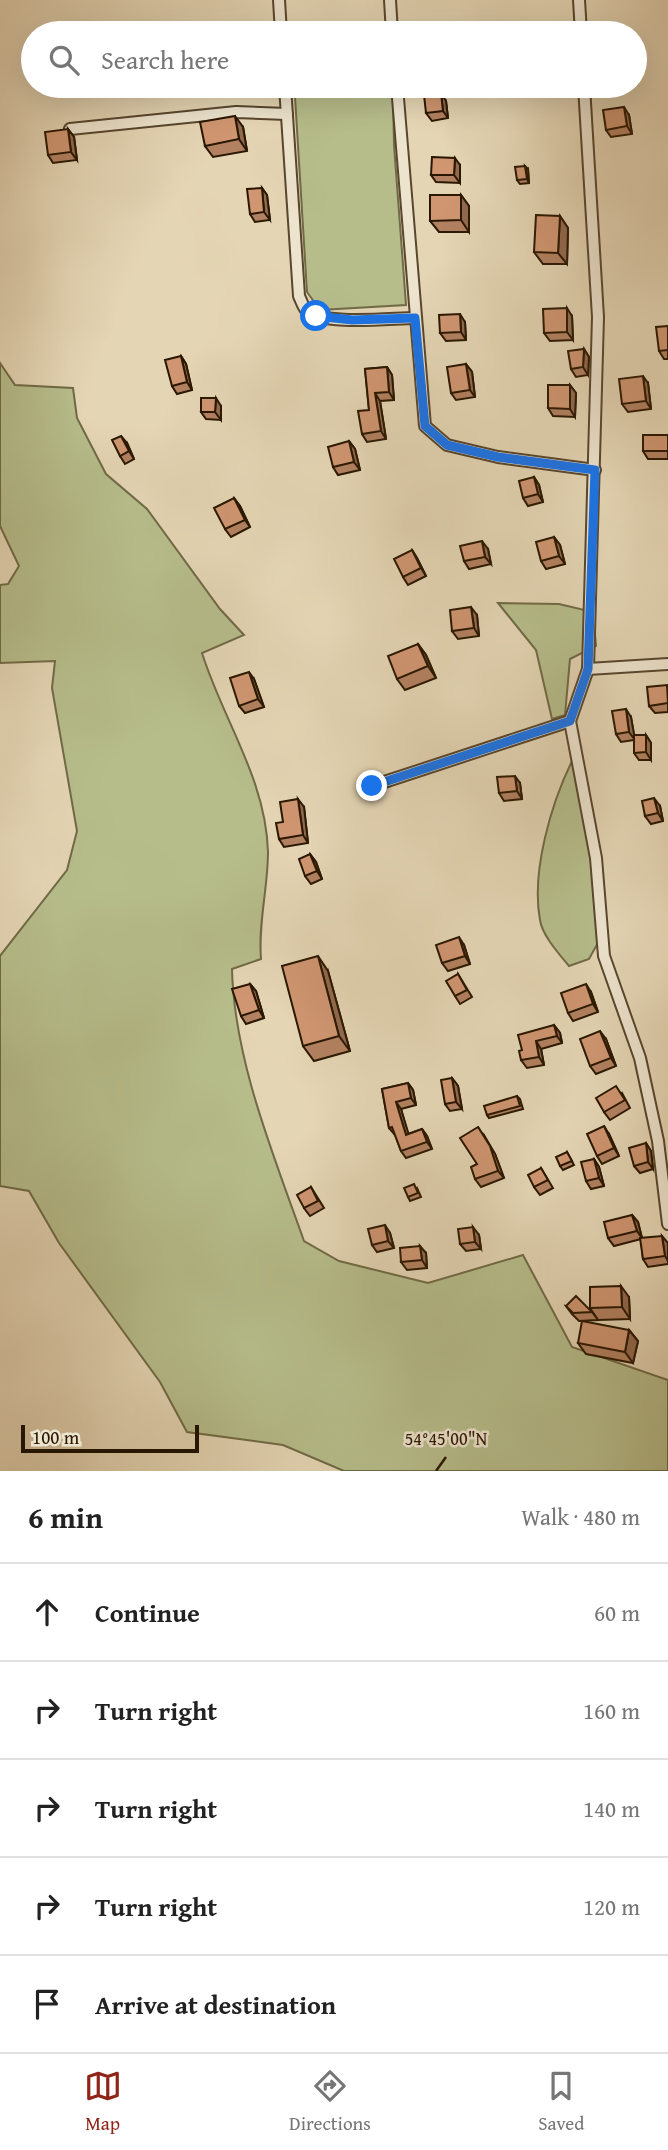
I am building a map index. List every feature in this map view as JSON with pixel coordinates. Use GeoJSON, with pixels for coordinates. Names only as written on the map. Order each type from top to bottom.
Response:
{"type":"FeatureCollection","features":[{"type":"Feature","properties":{"kind":"street"},"geometry":{"type":"LineString","coordinates":[[279,0],[280,21]]}},
{"type":"Feature","properties":{"kind":"street"},"geometry":{"type":"LineString","coordinates":[[390,0],[392,21]]}},
{"type":"Feature","properties":{"kind":"street"},"geometry":{"type":"LineString","coordinates":[[579,0],[580,21]]}},
{"type":"Feature","properties":{"kind":"street"},"geometry":{"type":"LineString","coordinates":[[286,98],[299,296],[305,310],[316,316],[352,320],[415,318]]}},
{"type":"Feature","properties":{"kind":"street"},"geometry":{"type":"LineString","coordinates":[[398,98],[425,426],[447,445],[498,457],[595,470]]}},
{"type":"Feature","properties":{"kind":"street"},"geometry":{"type":"LineString","coordinates":[[585,98],[598,317],[595,470],[588,669],[570,721],[596,858],[604,956],[640,1058],[659,1140],[668,1224]]}},
{"type":"Feature","properties":{"kind":"street"},"geometry":{"type":"LineString","coordinates":[[71,128],[236,113],[287,114]]}},
{"type":"Feature","properties":{"kind":"street"},"geometry":{"type":"LineString","coordinates":[[588,669],[668,664]]}},
{"type":"Feature","properties":{"kind":"street"},"geometry":{"type":"LineString","coordinates":[[372,786],[570,721]]}},
{"type":"Feature","properties":{"kind":"green space"},"geometry":{"type":"Polygon","coordinates":[[[295,98],[393,98],[406,305],[320,310],[307,292],[295,98]]]}},
{"type":"Feature","properties":{"kind":"green space"},"geometry":{"type":"Polygon","coordinates":[[[0,363],[15,385],[73,388],[77,418],[106,474],[147,509],[220,609],[244,635],[202,653],[252,775],[260,800],[268,852],[261,959],[232,969],[234,1003],[258,1107],[304,1241],[339,1261],[428,1283],[523,1255],[572,1347],[668,1380],[668,1471],[344,1471],[283,1445],[187,1432],[160,1382],[59,1243],[29,1191],[0,1186],[0,956],[67,870],[77,831],[52,688],[55,661],[0,663],[0,585],[8,584],[19,566],[0,526],[0,363]]]}},
{"type":"Feature","properties":{"kind":"green space"},"geometry":{"type":"Polygon","coordinates":[[[498,603],[559,604],[593,612],[596,646],[570,659],[565,715],[552,719],[536,650],[498,603]]]}},
{"type":"Feature","properties":{"kind":"green space"},"geometry":{"type":"Polygon","coordinates":[[[572,761],[605,905],[599,941],[589,959],[569,966],[544,932],[540,920],[538,881],[550,818],[572,761]]]}},
{"type":"Feature","properties":{"kind":"building"},"geometry":{"type":"Polygon","coordinates":[[[424,98],[442,98],[443,111],[426,113],[424,98]]]}},
{"type":"Feature","properties":{"kind":"building"},"geometry":{"type":"Polygon","coordinates":[[[624,107],[627,126],[606,130],[603,110],[624,107]]]}},
{"type":"Feature","properties":{"kind":"building"},"geometry":{"type":"Polygon","coordinates":[[[235,116],[239,139],[205,146],[200,122],[235,116]]]}},
{"type":"Feature","properties":{"kind":"building"},"geometry":{"type":"Polygon","coordinates":[[[68,129],[71,152],[48,155],[45,132],[68,129]]]}},
{"type":"Feature","properties":{"kind":"building"},"geometry":{"type":"Polygon","coordinates":[[[432,157],[455,158],[454,175],[431,175],[432,157]]]}},
{"type":"Feature","properties":{"kind":"building"},"geometry":{"type":"Polygon","coordinates":[[[525,166],[527,179],[517,180],[515,167],[525,166]]]}},
{"type":"Feature","properties":{"kind":"building"},"geometry":{"type":"Polygon","coordinates":[[[262,188],[264,212],[250,214],[247,189],[262,188]]]}},
{"type":"Feature","properties":{"kind":"building"},"geometry":{"type":"Polygon","coordinates":[[[430,195],[461,195],[461,220],[430,221],[430,195]]]}},
{"type":"Feature","properties":{"kind":"building"},"geometry":{"type":"Polygon","coordinates":[[[536,215],[560,216],[558,253],[534,252],[536,215]]]}},
{"type":"Feature","properties":{"kind":"building"},"geometry":{"type":"Polygon","coordinates":[[[567,308],[567,332],[544,333],[543,309],[567,308]]]}},
{"type":"Feature","properties":{"kind":"building"},"geometry":{"type":"Polygon","coordinates":[[[460,314],[461,332],[440,333],[439,315],[460,314]]]}},
{"type":"Feature","properties":{"kind":"building"},"geometry":{"type":"Polygon","coordinates":[[[668,326],[668,350],[659,351],[656,327],[668,326]]]}},
{"type":"Feature","properties":{"kind":"building"},"geometry":{"type":"Polygon","coordinates":[[[584,349],[583,367],[571,369],[568,351],[584,349]]]}},
{"type":"Feature","properties":{"kind":"building"},"geometry":{"type":"Polygon","coordinates":[[[181,356],[187,382],[172,386],[165,360],[181,356]]]}},
{"type":"Feature","properties":{"kind":"building"},"geometry":{"type":"Polygon","coordinates":[[[466,364],[470,390],[451,393],[447,367],[466,364]]]}},
{"type":"Feature","properties":{"kind":"building"},"geometry":{"type":"Polygon","coordinates":[[[387,367],[389,392],[375,393],[381,431],[362,434],[358,411],[369,410],[365,369],[387,367]]]}},
{"type":"Feature","properties":{"kind":"building"},"geometry":{"type":"Polygon","coordinates":[[[643,376],[646,401],[622,404],[619,379],[643,376]]]}},
{"type":"Feature","properties":{"kind":"building"},"geometry":{"type":"Polygon","coordinates":[[[548,385],[570,385],[570,409],[548,408],[548,385]]]}},
{"type":"Feature","properties":{"kind":"building"},"geometry":{"type":"Polygon","coordinates":[[[201,398],[216,398],[215,412],[201,412],[201,398]]]}},
{"type":"Feature","properties":{"kind":"building"},"geometry":{"type":"Polygon","coordinates":[[[643,435],[668,435],[668,451],[643,451],[643,435]]]}},
{"type":"Feature","properties":{"kind":"building"},"geometry":{"type":"Polygon","coordinates":[[[121,436],[129,451],[120,456],[112,440],[121,436]]]}},
{"type":"Feature","properties":{"kind":"building"},"geometry":{"type":"Polygon","coordinates":[[[349,441],[354,462],[333,467],[328,447],[349,441]]]}},
{"type":"Feature","properties":{"kind":"building"},"geometry":{"type":"Polygon","coordinates":[[[534,477],[538,494],[523,498],[519,481],[534,477]]]}},
{"type":"Feature","properties":{"kind":"building"},"geometry":{"type":"Polygon","coordinates":[[[234,498],[245,520],[225,529],[214,508],[234,498]]]}},
{"type":"Feature","properties":{"kind":"building"},"geometry":{"type":"Polygon","coordinates":[[[554,537],[559,556],[541,561],[536,542],[554,537]]]}},
{"type":"Feature","properties":{"kind":"building"},"geometry":{"type":"Polygon","coordinates":[[[482,541],[485,557],[464,561],[460,546],[482,541]]]}},
{"type":"Feature","properties":{"kind":"building"},"geometry":{"type":"Polygon","coordinates":[[[412,550],[421,568],[403,577],[394,559],[412,550]]]}},
{"type":"Feature","properties":{"kind":"building"},"geometry":{"type":"Polygon","coordinates":[[[471,607],[474,628],[452,631],[450,610],[471,607]]]}},
{"type":"Feature","properties":{"kind":"building"},"geometry":{"type":"Polygon","coordinates":[[[418,644],[428,666],[397,679],[388,656],[418,644]]]}},
{"type":"Feature","properties":{"kind":"building"},"geometry":{"type":"Polygon","coordinates":[[[249,672],[258,699],[239,706],[230,678],[249,672]]]}},
{"type":"Feature","properties":{"kind":"building"},"geometry":{"type":"Polygon","coordinates":[[[667,685],[668,703],[649,706],[647,687],[667,685]]]}},
{"type":"Feature","properties":{"kind":"building"},"geometry":{"type":"Polygon","coordinates":[[[626,709],[629,732],[616,734],[612,711],[626,709]]]}},
{"type":"Feature","properties":{"kind":"building"},"geometry":{"type":"Polygon","coordinates":[[[634,735],[646,735],[646,752],[634,753],[634,735]]]}},
{"type":"Feature","properties":{"kind":"building"},"geometry":{"type":"Polygon","coordinates":[[[515,776],[517,791],[499,793],[497,777],[515,776]]]}},
{"type":"Feature","properties":{"kind":"building"},"geometry":{"type":"Polygon","coordinates":[[[654,798],[658,813],[645,816],[642,801],[654,798]]]}},
{"type":"Feature","properties":{"kind":"building"},"geometry":{"type":"Polygon","coordinates":[[[298,799],[303,835],[279,839],[276,823],[283,822],[280,802],[298,799]]]}},
{"type":"Feature","properties":{"kind":"building"},"geometry":{"type":"Polygon","coordinates":[[[310,854],[317,871],[305,876],[299,859],[310,854]]]}},
{"type":"Feature","properties":{"kind":"building"},"geometry":{"type":"Polygon","coordinates":[[[459,937],[465,956],[442,963],[436,945],[459,937]]]}},
{"type":"Feature","properties":{"kind":"building"},"geometry":{"type":"Polygon","coordinates":[[[318,956],[339,1036],[303,1046],[282,966],[318,956]]]}},
{"type":"Feature","properties":{"kind":"building"},"geometry":{"type":"Polygon","coordinates":[[[458,974],[467,990],[455,996],[446,981],[458,974]]]}},
{"type":"Feature","properties":{"kind":"building"},"geometry":{"type":"Polygon","coordinates":[[[250,984],[259,1010],[241,1016],[232,989],[250,984]]]}},
{"type":"Feature","properties":{"kind":"building"},"geometry":{"type":"Polygon","coordinates":[[[586,984],[593,1004],[568,1013],[561,993],[586,984]]]}},
{"type":"Feature","properties":{"kind":"building"},"geometry":{"type":"Polygon","coordinates":[[[554,1025],[557,1036],[536,1041],[539,1057],[521,1060],[519,1051],[522,1050],[518,1035],[554,1025]]]}},
{"type":"Feature","properties":{"kind":"building"},"geometry":{"type":"Polygon","coordinates":[[[600,1031],[611,1058],[590,1066],[580,1039],[600,1031]]]}},
{"type":"Feature","properties":{"kind":"building"},"geometry":{"type":"Polygon","coordinates":[[[452,1078],[456,1102],[445,1104],[441,1080],[452,1078]]]}},
{"type":"Feature","properties":{"kind":"building"},"geometry":{"type":"Polygon","coordinates":[[[408,1083],[411,1098],[396,1102],[406,1135],[422,1129],[427,1142],[401,1151],[392,1127],[389,1128],[382,1089],[408,1083]]]}},
{"type":"Feature","properties":{"kind":"building"},"geometry":{"type":"Polygon","coordinates":[[[616,1086],[625,1100],[604,1112],[596,1098],[616,1086]]]}},
{"type":"Feature","properties":{"kind":"building"},"geometry":{"type":"Polygon","coordinates":[[[517,1096],[520,1106],[487,1115],[484,1106],[517,1096]]]}},
{"type":"Feature","properties":{"kind":"building"},"geometry":{"type":"Polygon","coordinates":[[[604,1126],[614,1148],[597,1156],[587,1134],[604,1126]]]}},
{"type":"Feature","properties":{"kind":"building"},"geometry":{"type":"Polygon","coordinates":[[[478,1127],[490,1146],[498,1171],[475,1179],[471,1167],[477,1164],[460,1138],[478,1127]]]}},
{"type":"Feature","properties":{"kind":"building"},"geometry":{"type":"Polygon","coordinates":[[[646,1143],[648,1162],[634,1166],[629,1148],[646,1143]]]}},
{"type":"Feature","properties":{"kind":"building"},"geometry":{"type":"Polygon","coordinates":[[[567,1152],[572,1161],[560,1166],[556,1157],[567,1152]]]}},
{"type":"Feature","properties":{"kind":"building"},"geometry":{"type":"Polygon","coordinates":[[[594,1159],[599,1178],[586,1181],[581,1162],[594,1159]]]}},
{"type":"Feature","properties":{"kind":"building"},"geometry":{"type":"Polygon","coordinates":[[[541,1168],[548,1180],[534,1187],[528,1175],[541,1168]]]}},
{"type":"Feature","properties":{"kind":"building"},"geometry":{"type":"Polygon","coordinates":[[[414,1184],[418,1193],[408,1197],[404,1188],[414,1184]]]}},
{"type":"Feature","properties":{"kind":"building"},"geometry":{"type":"Polygon","coordinates":[[[311,1187],[318,1201],[304,1208],[297,1195],[311,1187]]]}},
{"type":"Feature","properties":{"kind":"building"},"geometry":{"type":"Polygon","coordinates":[[[632,1215],[637,1231],[608,1238],[604,1222],[632,1215]]]}},
{"type":"Feature","properties":{"kind":"building"},"geometry":{"type":"Polygon","coordinates":[[[385,1225],[388,1241],[372,1245],[368,1229],[385,1225]]]}},
{"type":"Feature","properties":{"kind":"building"},"geometry":{"type":"Polygon","coordinates":[[[473,1227],[475,1242],[460,1244],[458,1229],[473,1227]]]}},
{"type":"Feature","properties":{"kind":"building"},"geometry":{"type":"Polygon","coordinates":[[[662,1236],[665,1256],[643,1259],[640,1238],[662,1236]]]}},
{"type":"Feature","properties":{"kind":"building"},"geometry":{"type":"Polygon","coordinates":[[[420,1246],[422,1260],[401,1262],[400,1248],[420,1246]]]}},
{"type":"Feature","properties":{"kind":"building"},"geometry":{"type":"Polygon","coordinates":[[[621,1286],[622,1307],[590,1308],[590,1287],[621,1286]]]}},
{"type":"Feature","properties":{"kind":"building"},"geometry":{"type":"Polygon","coordinates":[[[576,1296],[592,1312],[573,1313],[566,1306],[576,1296]]]}},
{"type":"Feature","properties":{"kind":"building"},"geometry":{"type":"Polygon","coordinates":[[[582,1321],[629,1330],[625,1352],[578,1343],[582,1321]]]}},
{"type":"Feature","properties":{"kind":"route"},"geometry":{"type":"LineString","coordinates":[[316,316],[352,320],[415,318],[425,426],[447,445],[498,457],[595,470],[588,669],[570,721],[372,786]]}}]}
